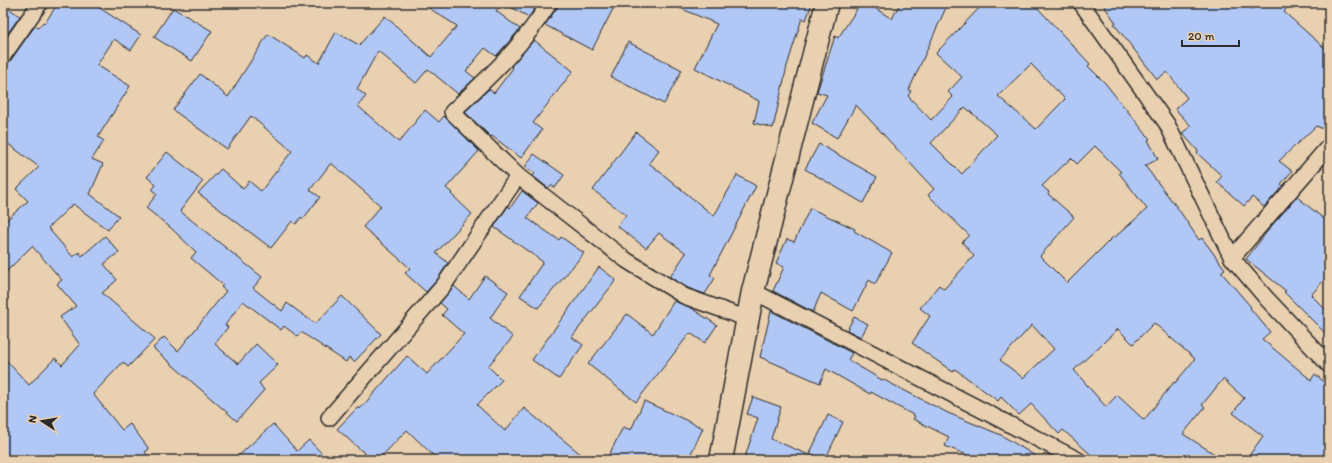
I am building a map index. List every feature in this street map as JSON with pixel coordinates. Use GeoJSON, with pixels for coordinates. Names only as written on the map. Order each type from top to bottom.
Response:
{"type":"FeatureCollection","features":[{"type":"Feature","properties":{"kind":"main road"},"geometry":{"type":"LineString","coordinates":[[721,460],[753,291],[827,3]]}},
{"type":"Feature","properties":{"kind":"street"},"geometry":{"type":"LineString","coordinates":[[3,56],[40,3]]}},
{"type":"Feature","properties":{"kind":"street"},"geometry":{"type":"LineString","coordinates":[[549,3],[539,19],[506,61],[452,112],[518,176],[626,260],[684,296],[748,319]]}},
{"type":"Feature","properties":{"kind":"street"},"geometry":{"type":"LineString","coordinates":[[1081,3],[1167,124],[1232,258],[1267,299],[1329,365]]}},
{"type":"Feature","properties":{"kind":"street"},"geometry":{"type":"LineString","coordinates":[[1232,258],[1329,146]]}},
{"type":"Feature","properties":{"kind":"street"},"geometry":{"type":"LineString","coordinates":[[329,418],[444,286],[518,176]]}},
{"type":"Feature","properties":{"kind":"street"},"geometry":{"type":"LineString","coordinates":[[753,291],[1078,460]]}},
{"type":"Feature","properties":{"kind":"building"},"geometry":{"type":"Polygon","coordinates":[[[58,3],[92,3],[141,35],[131,50],[114,39],[97,65],[130,86],[98,137],[104,141],[92,159],[103,164],[90,194],[119,216],[108,230],[73,204],[48,228],[73,257],[79,252],[82,256],[105,236],[119,252],[104,264],[117,280],[102,293],[155,339],[128,367],[123,362],[93,394],[122,430],[130,424],[149,449],[145,452],[151,460],[3,460],[3,357],[29,385],[55,358],[62,365],[80,345],[60,317],[76,306],[57,284],[62,280],[32,246],[3,275],[3,223],[28,201],[16,189],[39,167],[3,140],[3,65],[10,61],[35,26],[38,28],[43,22],[45,23],[58,3]]]}},
{"type":"Feature","properties":{"kind":"building"},"geometry":{"type":"Polygon","coordinates":[[[421,3],[502,3],[496,11],[520,29],[496,56],[485,48],[466,71],[475,78],[458,94],[428,69],[416,83],[378,51],[357,89],[366,96],[358,106],[399,142],[425,110],[439,122],[444,116],[479,151],[446,188],[472,214],[436,253],[448,263],[437,280],[426,292],[405,273],[410,268],[363,227],[381,206],[331,163],[310,190],[320,197],[303,219],[301,217],[296,224],[292,221],[271,248],[198,193],[221,169],[243,189],[249,181],[261,191],[292,151],[251,116],[227,149],[173,110],[200,74],[228,97],[268,34],[305,58],[307,55],[319,63],[336,32],[359,45],[385,16],[431,57],[457,26],[421,3]]]}},
{"type":"Feature","properties":{"kind":"building"},"geometry":{"type":"Polygon","coordinates":[[[503,3],[538,3],[529,17],[503,3]]]}},
{"type":"Feature","properties":{"kind":"building"},"geometry":{"type":"Polygon","coordinates":[[[558,3],[616,3],[592,50],[545,25],[557,8],[558,3]]]}},
{"type":"Feature","properties":{"kind":"building"},"geometry":{"type":"Polygon","coordinates":[[[668,3],[812,3],[806,20],[802,18],[787,66],[773,128],[754,123],[759,101],[695,68],[717,24],[668,3]]]}},
{"type":"Feature","properties":{"kind":"building"},"geometry":{"type":"Polygon","coordinates":[[[861,3],[867,3],[892,19],[900,3],[948,3],[909,90],[911,91],[908,96],[931,120],[953,97],[948,92],[962,77],[936,53],[984,3],[1033,3],[1090,64],[1088,66],[1105,83],[1150,139],[1148,140],[1158,159],[1145,166],[1179,210],[1199,240],[1202,238],[1225,269],[1221,272],[1270,332],[1262,339],[1311,380],[1315,374],[1329,386],[1329,460],[1323,460],[1312,455],[1308,460],[1246,460],[1263,436],[1233,413],[1244,398],[1223,379],[1202,405],[1205,407],[1183,434],[1224,460],[1097,460],[1063,430],[1059,434],[1031,404],[1019,415],[1001,397],[998,401],[955,369],[953,372],[912,343],[930,316],[920,308],[939,285],[944,289],[974,256],[962,242],[969,235],[928,195],[934,189],[856,105],[837,138],[812,123],[827,95],[817,92],[835,36],[838,38],[861,3]],[[1031,64],[998,96],[1036,129],[1065,99],[1031,64]],[[965,107],[931,143],[962,174],[997,135],[965,107]],[[1095,146],[1077,164],[1071,158],[1042,186],[1049,192],[1048,194],[1074,217],[1040,256],[1067,283],[1114,236],[1115,237],[1147,209],[1119,173],[1121,172],[1095,146]],[[1154,323],[1133,344],[1118,329],[1074,370],[1106,407],[1117,395],[1144,420],[1174,382],[1175,383],[1195,359],[1154,323]],[[1032,325],[1000,360],[1023,378],[1054,349],[1032,325]]]}},
{"type":"Feature","properties":{"kind":"building"},"geometry":{"type":"Polygon","coordinates":[[[1102,3],[1244,3],[1253,9],[1257,3],[1278,3],[1286,9],[1284,12],[1329,52],[1329,131],[1316,126],[1279,161],[1292,171],[1281,184],[1283,186],[1264,207],[1252,197],[1244,206],[1217,182],[1222,176],[1197,153],[1198,151],[1182,133],[1191,126],[1175,109],[1187,98],[1167,72],[1157,79],[1114,24],[1116,23],[1102,3]]]}},
{"type":"Feature","properties":{"kind":"building"},"geometry":{"type":"Polygon","coordinates":[[[3,5],[20,16],[3,40],[3,5]]]}},
{"type":"Feature","properties":{"kind":"building"},"geometry":{"type":"Polygon","coordinates":[[[173,8],[212,31],[192,61],[154,37],[173,8]]]}},
{"type":"Feature","properties":{"kind":"building"},"geometry":{"type":"Polygon","coordinates":[[[534,40],[573,71],[533,123],[542,130],[521,158],[492,136],[491,137],[465,112],[489,89],[494,93],[513,68],[511,66],[534,40]]]}},
{"type":"Feature","properties":{"kind":"building"},"geometry":{"type":"Polygon","coordinates":[[[628,42],[682,70],[664,104],[611,77],[628,42]]]}},
{"type":"Feature","properties":{"kind":"building"},"geometry":{"type":"Polygon","coordinates":[[[636,132],[659,150],[649,163],[714,216],[737,175],[756,186],[710,275],[715,278],[705,294],[688,288],[670,277],[686,253],[659,233],[646,248],[617,226],[626,215],[593,190],[636,132]]]}},
{"type":"Feature","properties":{"kind":"building"},"geometry":{"type":"Polygon","coordinates":[[[819,144],[877,177],[863,203],[805,169],[819,144]]]}},
{"type":"Feature","properties":{"kind":"building"},"geometry":{"type":"Polygon","coordinates":[[[167,152],[203,181],[180,211],[262,277],[253,288],[282,311],[287,303],[314,323],[316,323],[342,296],[381,334],[354,362],[349,357],[346,362],[301,332],[297,336],[284,326],[281,330],[243,301],[225,325],[228,327],[215,344],[238,364],[256,344],[278,365],[259,383],[264,390],[237,421],[153,348],[164,337],[178,351],[226,291],[221,287],[223,285],[191,258],[196,252],[171,228],[146,208],[157,194],[152,190],[156,185],[147,177],[167,152]]]}},
{"type":"Feature","properties":{"kind":"building"},"geometry":{"type":"Polygon","coordinates":[[[534,154],[564,175],[555,188],[551,185],[548,188],[533,176],[535,173],[525,167],[534,154]]]}},
{"type":"Feature","properties":{"kind":"building"},"geometry":{"type":"Polygon","coordinates":[[[522,191],[538,203],[527,218],[559,240],[561,237],[584,253],[538,308],[520,296],[543,262],[494,227],[508,206],[510,208],[522,191]]]}},
{"type":"Feature","properties":{"kind":"building"},"geometry":{"type":"Polygon","coordinates":[[[1297,197],[1329,223],[1329,274],[1311,295],[1329,313],[1329,337],[1284,292],[1286,291],[1246,259],[1273,224],[1297,197]]]}},
{"type":"Feature","properties":{"kind":"building"},"geometry":{"type":"Polygon","coordinates":[[[810,208],[855,229],[854,231],[892,253],[875,284],[869,280],[853,311],[821,293],[813,312],[773,291],[784,267],[776,263],[787,239],[794,242],[810,208]]]}},
{"type":"Feature","properties":{"kind":"building"},"geometry":{"type":"Polygon","coordinates":[[[599,267],[616,280],[572,337],[583,345],[559,379],[532,360],[599,267]]]}},
{"type":"Feature","properties":{"kind":"building"},"geometry":{"type":"Polygon","coordinates":[[[485,276],[508,292],[490,318],[513,337],[488,366],[502,380],[477,405],[505,431],[524,408],[588,460],[438,460],[407,430],[378,460],[372,460],[337,429],[358,407],[360,409],[407,356],[427,374],[464,334],[442,315],[447,309],[440,303],[454,286],[469,299],[485,276]]]}},
{"type":"Feature","properties":{"kind":"building"},"geometry":{"type":"Polygon","coordinates":[[[674,301],[694,309],[717,325],[705,343],[690,333],[636,402],[588,364],[627,314],[653,334],[674,301]]]}},
{"type":"Feature","properties":{"kind":"building"},"geometry":{"type":"Polygon","coordinates":[[[771,311],[852,353],[848,360],[882,380],[948,413],[1001,435],[1042,460],[979,460],[945,446],[949,437],[913,419],[915,416],[871,392],[870,394],[826,369],[820,383],[760,357],[771,311]]]}},
{"type":"Feature","properties":{"kind":"building"},"geometry":{"type":"Polygon","coordinates":[[[854,317],[868,324],[861,337],[847,330],[854,317]]]}},
{"type":"Feature","properties":{"kind":"building"},"geometry":{"type":"Polygon","coordinates":[[[753,397],[781,407],[771,439],[821,460],[744,460],[758,418],[747,414],[753,397]]]}},
{"type":"Feature","properties":{"kind":"building"},"geometry":{"type":"Polygon","coordinates":[[[644,401],[703,428],[688,460],[619,460],[609,455],[623,427],[631,430],[644,401]]]}},
{"type":"Feature","properties":{"kind":"building"},"geometry":{"type":"Polygon","coordinates":[[[828,415],[843,422],[824,460],[810,453],[828,415]]]}},
{"type":"Feature","properties":{"kind":"building"},"geometry":{"type":"Polygon","coordinates":[[[273,424],[297,451],[309,440],[328,460],[234,460],[273,424]]]}}]}
